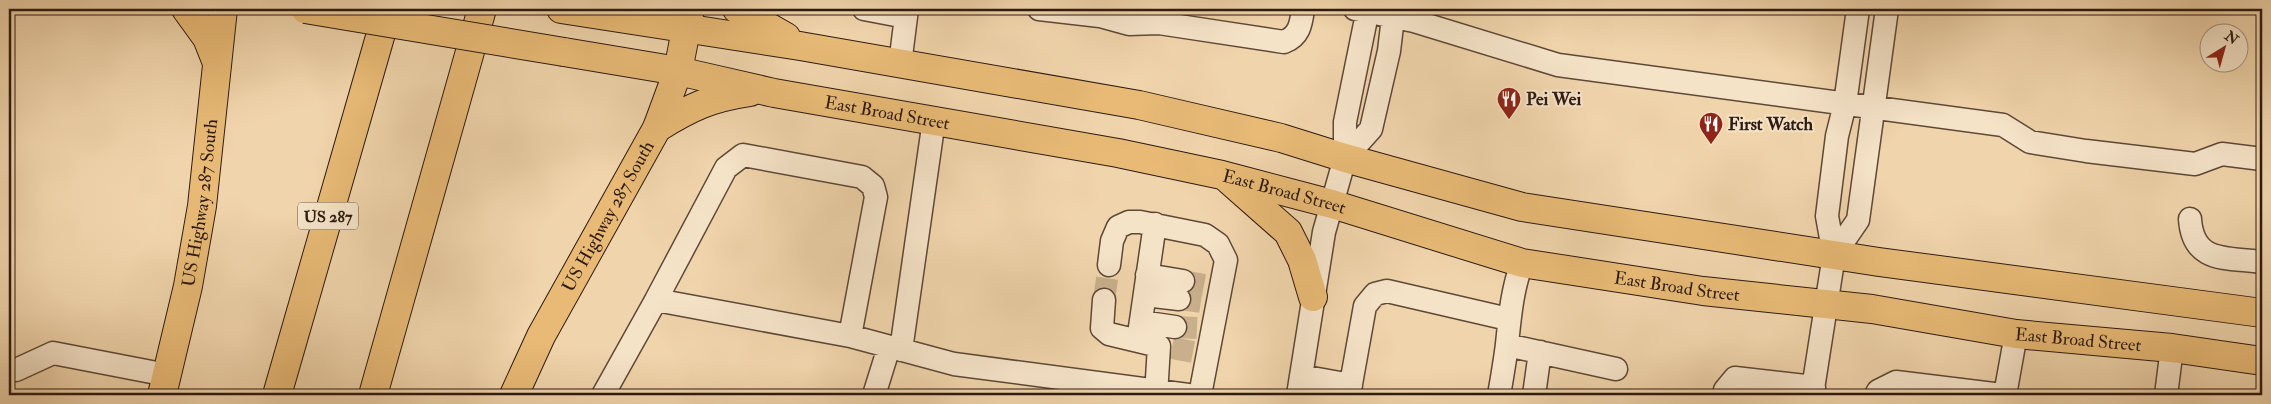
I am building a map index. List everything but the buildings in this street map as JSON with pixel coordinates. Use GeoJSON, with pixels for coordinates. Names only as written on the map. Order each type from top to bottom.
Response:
{"type":"FeatureCollection","features":[{"type":"Feature","properties":{"kind":"main road"},"geometry":{"type":"LineString","coordinates":[[186,9],[199,24],[207,38],[217,65]]}},
{"type":"Feature","properties":{"kind":"main road","name":"US Highway 287 South"},"geometry":{"type":"LineString","coordinates":[[164,385],[188,286],[202,206],[223,9]]}},
{"type":"Feature","properties":{"kind":"main road","name":"East Broad Street"},"geometry":{"type":"LineString","coordinates":[[305,9],[678,71],[761,90],[1118,152],[1222,174],[1332,204],[1522,263],[1703,292],[1872,309],[2016,334],[2172,348],[2262,361]]}},
{"type":"Feature","properties":{"kind":"main road","name":"US 287"},"geometry":{"type":"LineString","coordinates":[[276,395],[388,9]]}},
{"type":"Feature","properties":{"kind":"main road"},"geometry":{"type":"LineString","coordinates":[[373,395],[482,9]]}},
{"type":"Feature","properties":{"kind":"main road"},"geometry":{"type":"LineString","coordinates":[[561,9],[688,19],[800,46],[1139,105],[1281,138],[1344,158],[1522,207],[1834,255],[2262,313]]}},
{"type":"Feature","properties":{"kind":"main road"},"geometry":{"type":"LineString","coordinates":[[737,9],[800,46]]}},
{"type":"Feature","properties":{"kind":"main road","name":"US Highway 287 South"},"geometry":{"type":"LineString","coordinates":[[514,395],[542,336],[657,128],[678,71],[688,19]]}},
{"type":"Feature","properties":{"kind":"main road"},"geometry":{"type":"LineString","coordinates":[[657,128],[690,107],[720,96],[761,90]]}},
{"type":"Feature","properties":{"kind":"main road"},"geometry":{"type":"LineString","coordinates":[[1222,174],[1266,210],[1288,232],[1302,260],[1313,297]]}},
{"type":"Feature","properties":{"kind":"street"},"geometry":{"type":"LineString","coordinates":[[864,9],[907,13],[900,64]]}},
{"type":"Feature","properties":{"kind":"street"},"geometry":{"type":"LineString","coordinates":[[1039,9],[1100,12],[1129,24],[1169,16],[1284,42],[1294,38],[1301,26],[1303,9]]}},
{"type":"Feature","properties":{"kind":"street"},"geometry":{"type":"LineString","coordinates":[[1508,319],[1386,291],[1375,294],[1365,306],[1350,390],[1299,386],[1324,232],[1344,158],[1344,122],[1363,9],[1393,12],[1558,65],[2003,125],[2030,142],[2086,151],[2195,164],[2222,154],[2262,159]]}},
{"type":"Feature","properties":{"kind":"street"},"geometry":{"type":"LineString","coordinates":[[1724,395],[1725,390],[1734,378],[1813,391],[1828,304],[1834,255],[1827,216],[1836,136],[1845,104],[1858,9]]}},
{"type":"Feature","properties":{"kind":"street"},"geometry":{"type":"LineString","coordinates":[[1834,255],[1858,220],[1887,9]]}},
{"type":"Feature","properties":{"kind":"street"},"geometry":{"type":"LineString","coordinates":[[1344,158],[1371,129],[1389,51],[1393,12]]}},
{"type":"Feature","properties":{"kind":"street"},"geometry":{"type":"LineString","coordinates":[[874,395],[895,348],[934,120]]}},
{"type":"Feature","properties":{"kind":"street"},"geometry":{"type":"LineString","coordinates":[[603,395],[726,168],[743,156],[862,177],[873,186],[876,197],[850,336]]}},
{"type":"Feature","properties":{"kind":"street"},"geometry":{"type":"LineString","coordinates":[[2190,219],[2191,234],[2198,247],[2204,251],[2211,255],[2262,262]]}},
{"type":"Feature","properties":{"kind":"street"},"geometry":{"type":"LineString","coordinates":[[1109,265],[1112,242],[1118,228],[1129,222],[1155,224],[1205,235],[1218,244],[1226,260],[1201,293],[1177,339],[1156,392]]}},
{"type":"Feature","properties":{"kind":"street"},"geometry":{"type":"LineString","coordinates":[[1155,224],[1146,285],[1177,339],[1200,395]]}},
{"type":"Feature","properties":{"kind":"street"},"geometry":{"type":"LineString","coordinates":[[1499,395],[1507,345],[1508,319],[1516,278],[1522,263]]}},
{"type":"Feature","properties":{"kind":"street"},"geometry":{"type":"LineString","coordinates":[[1146,285],[1201,293]]}},
{"type":"Feature","properties":{"kind":"street"},"geometry":{"type":"LineString","coordinates":[[656,300],[850,336],[954,364],[1188,395]]}},
{"type":"Feature","properties":{"kind":"street"},"geometry":{"type":"LineString","coordinates":[[1104,300],[1102,328],[1109,334],[1177,339]]}},
{"type":"Feature","properties":{"kind":"street"},"geometry":{"type":"LineString","coordinates":[[1876,395],[1878,391],[1896,382],[2003,395],[2016,334]]}},
{"type":"Feature","properties":{"kind":"street"},"geometry":{"type":"LineString","coordinates":[[1507,345],[1616,369]]}},
{"type":"Feature","properties":{"kind":"street"},"geometry":{"type":"LineString","coordinates":[[2166,395],[2172,348]]}},
{"type":"Feature","properties":{"kind":"street"},"geometry":{"type":"LineString","coordinates":[[9,370],[16,370],[53,352],[164,385]]}},
{"type":"Feature","properties":{"kind":"street"},"geometry":{"type":"LineString","coordinates":[[1534,395],[1540,352]]}},
{"type":"Feature","properties":{"kind":"tunnel"},"geometry":{"type":"LineString","coordinates":[[1104,300],[1109,265]]}},
{"type":"Feature","properties":{"kind":"tunnel"},"geometry":{"type":"LineString","coordinates":[[1183,281],[1204,285]]}},
{"type":"Feature","properties":{"kind":"tunnel"},"geometry":{"type":"LineString","coordinates":[[1179,299],[1201,302]]}},
{"type":"Feature","properties":{"kind":"tunnel"},"geometry":{"type":"LineString","coordinates":[[1175,327],[1197,328]]}},
{"type":"Feature","properties":{"kind":"tunnel"},"geometry":{"type":"LineString","coordinates":[[1172,348],[1193,352]]}},
{"type":"Feature","properties":{"kind":"place","name":"Pei Wei"},"geometry":{"type":"Point","coordinates":[1509,120]}},
{"type":"Feature","properties":{"kind":"place","name":"First Watch"},"geometry":{"type":"Point","coordinates":[1711,145]}}]}
